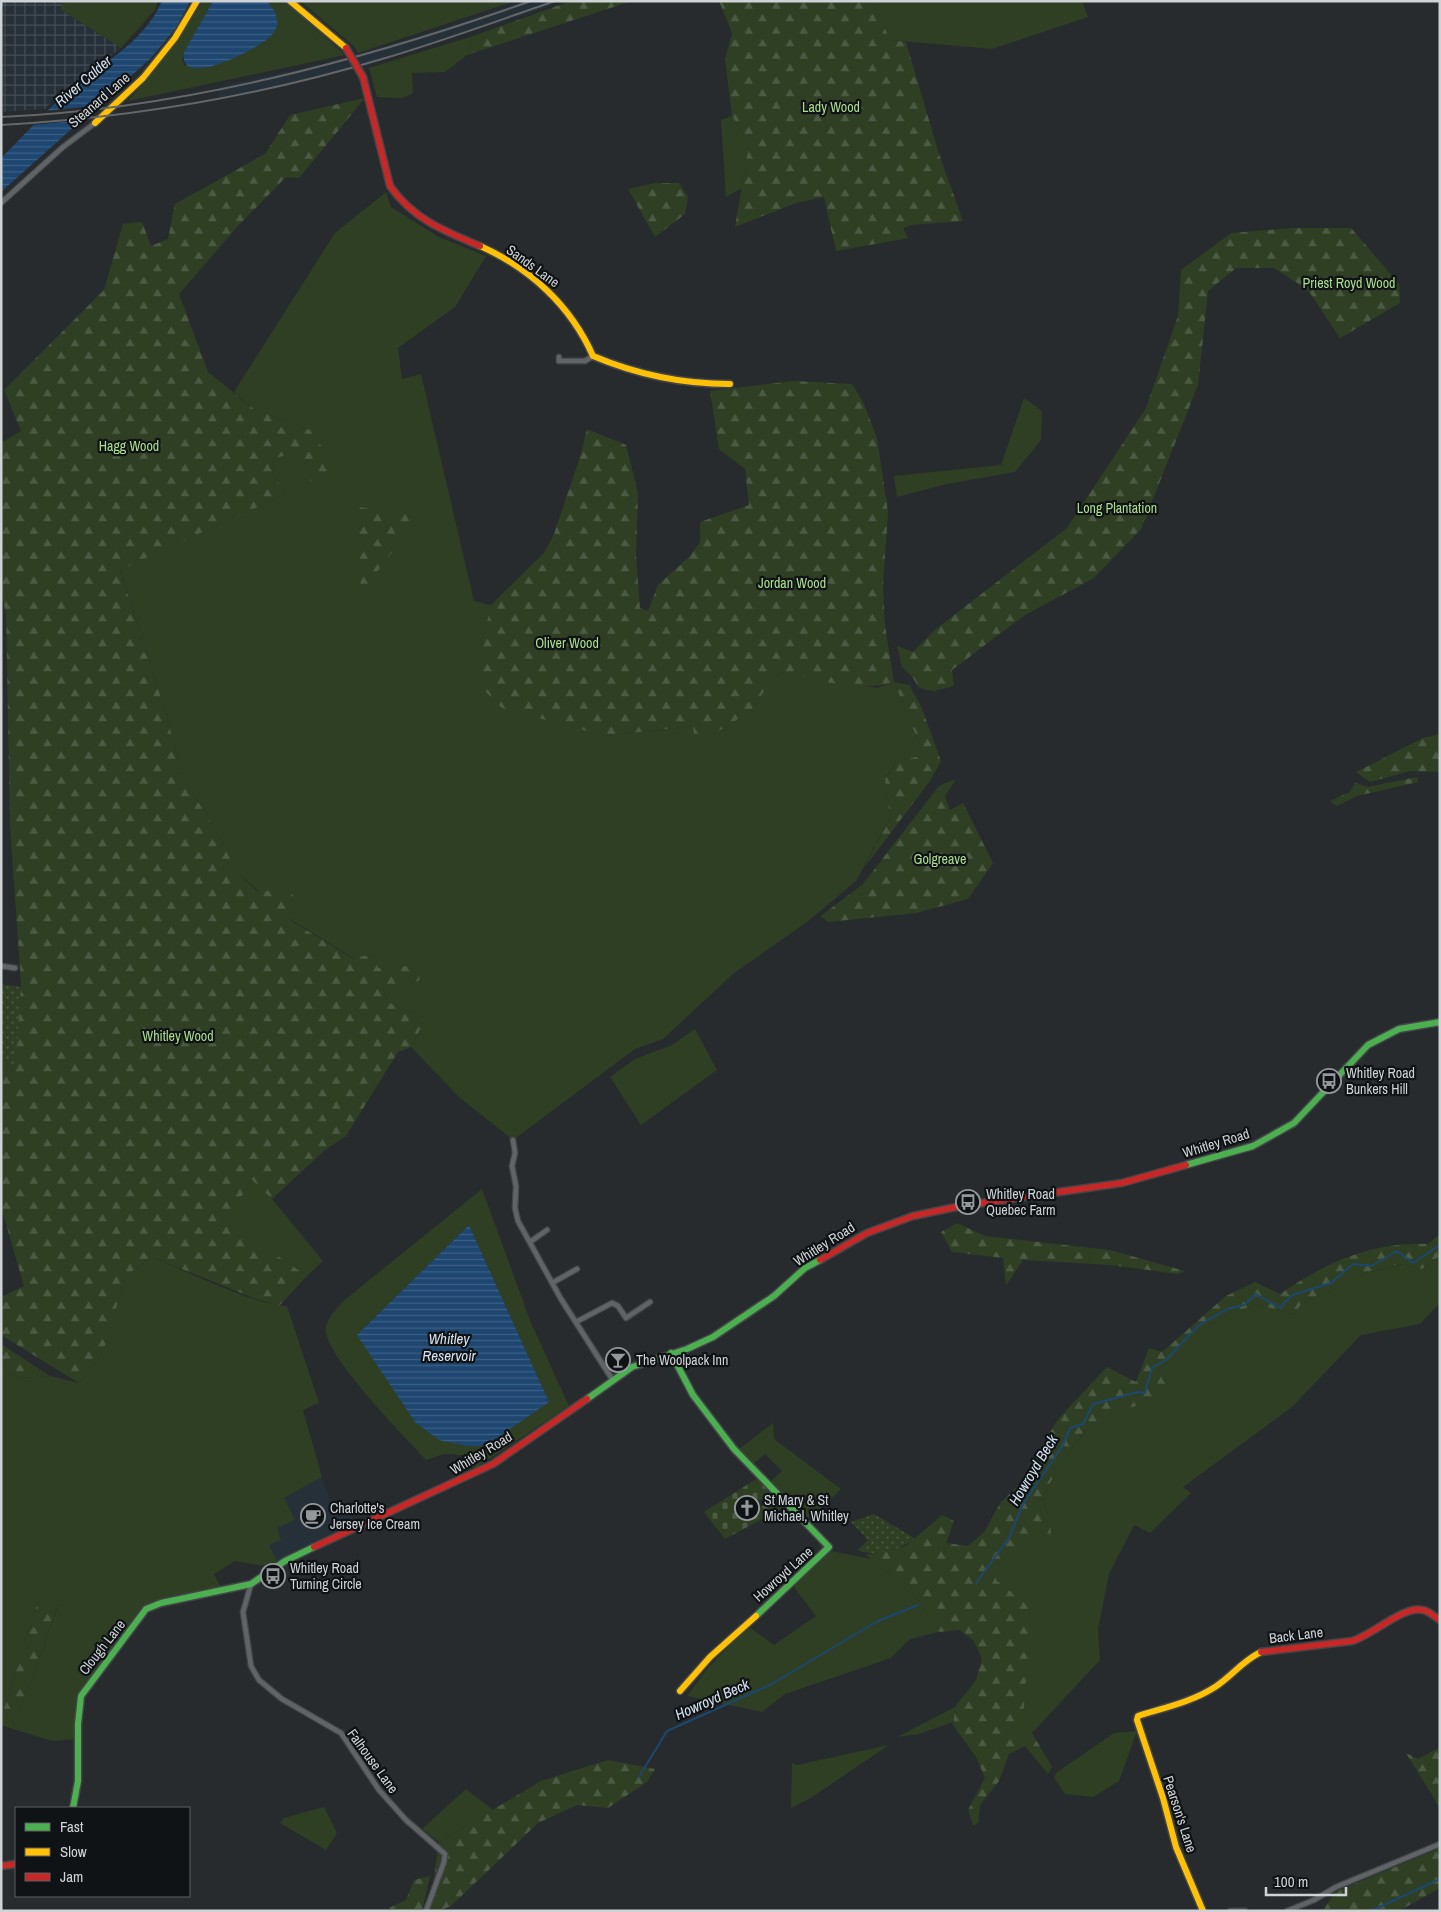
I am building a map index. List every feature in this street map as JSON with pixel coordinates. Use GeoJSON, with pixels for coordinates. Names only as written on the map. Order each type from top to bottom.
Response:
{"type":"FeatureCollection","features":[{"type":"Feature","properties":{"kind":"street","name":"Steanard Lane"},"geometry":{"type":"LineString","coordinates":[[1,203],[63,147],[95,123],[143,78],[175,38],[197,1]]}},
{"type":"Feature","properties":{"kind":"street","name":"Sands Lane"},"geometry":{"type":"LineString","coordinates":[[290,1],[346,48],[364,76],[390,186],[399,202],[407,210],[441,231],[502,256],[547,288],[575,320],[593,356]]}},
{"type":"Feature","properties":{"kind":"street"},"geometry":{"type":"LineString","coordinates":[[559,357],[559,361],[585,361],[593,356],[629,372],[653,378],[705,385],[730,384]]}},
{"type":"Feature","properties":{"kind":"street"},"geometry":{"type":"LineString","coordinates":[[1,966],[15,968]]}},
{"type":"Feature","properties":{"kind":"street","name":"Whitley Road"},"geometry":{"type":"LineString","coordinates":[[251,1584],[284,1561],[385,1512],[454,1484],[492,1464],[612,1380],[646,1360],[704,1341],[738,1322],[774,1296],[806,1268],[876,1229],[913,1216],[961,1206],[1122,1183],[1253,1146],[1294,1123],[1368,1045],[1399,1029],[1440,1022]]}},
{"type":"Feature","properties":{"kind":"street"},"geometry":{"type":"LineString","coordinates":[[513,1140],[515,1153],[512,1166],[517,1193],[515,1208],[518,1220],[552,1283],[612,1380]]}},
{"type":"Feature","properties":{"kind":"street"},"geometry":{"type":"LineString","coordinates":[[530,1242],[548,1230]]}},
{"type":"Feature","properties":{"kind":"street"},"geometry":{"type":"LineString","coordinates":[[552,1283],[577,1269]]}},
{"type":"Feature","properties":{"kind":"street"},"geometry":{"type":"LineString","coordinates":[[576,1322],[612,1303],[618,1306],[626,1318],[650,1302]]}},
{"type":"Feature","properties":{"kind":"street","name":"Howroyd Lane"},"geometry":{"type":"LineString","coordinates":[[671,1353],[693,1395],[734,1449],[829,1547],[806,1571],[710,1657],[680,1691]]}},
{"type":"Feature","properties":{"kind":"street","name":"Clough Lane"},"geometry":{"type":"LineString","coordinates":[[74,1807],[78,1748],[77,1713],[81,1696],[93,1676],[146,1609],[161,1603],[251,1584]]}},
{"type":"Feature","properties":{"kind":"street","name":"Falhouse Lane"},"geometry":{"type":"LineString","coordinates":[[251,1584],[243,1612],[251,1666],[259,1680],[282,1699],[341,1733],[379,1790],[406,1820],[445,1854],[444,1862],[425,1908],[426,1911]]}},
{"type":"Feature","properties":{"kind":"street","name":"Back Lane"},"geometry":{"type":"LineString","coordinates":[[1138,1723],[1138,1716],[1194,1697],[1215,1687],[1246,1659],[1266,1650],[1352,1641],[1366,1637],[1410,1609],[1424,1610],[1440,1620]]}},
{"type":"Feature","properties":{"kind":"street","name":"Pearson's Lane"},"geometry":{"type":"LineString","coordinates":[[1138,1723],[1163,1798],[1176,1847],[1203,1911]]}},
{"type":"Feature","properties":{"kind":"street"},"geometry":{"type":"LineString","coordinates":[[1287,1911],[1440,1844]]}},
{"type":"Feature","properties":{"kind":"street"},"geometry":{"type":"LineString","coordinates":[[1,1866],[15,1864]]}},
{"type":"Feature","properties":{"kind":"street"},"geometry":{"type":"LineString","coordinates":[[1230,1911],[1245,1911]]}},
{"type":"Feature","properties":{"kind":"shaded area"},"geometry":{"type":"Polygon","coordinates":[[[1,1],[65,1],[61,10],[121,48],[60,93],[45,109],[1,112],[1,1]]]}},
{"type":"Feature","properties":{"kind":"shaded area"},"geometry":{"type":"Polygon","coordinates":[[[525,1],[546,1],[549,7],[356,69],[219,99],[217,87],[317,65],[406,40],[525,1]]]}},
{"type":"Feature","properties":{"kind":"shaded area"},"geometry":{"type":"Polygon","coordinates":[[[322,1477],[335,1515],[348,1510],[354,1523],[277,1561],[268,1545],[281,1540],[276,1528],[284,1498],[322,1477]]]}},
{"type":"Feature","properties":{"kind":"green space"},"geometry":{"type":"Polygon","coordinates":[[[65,1],[158,1],[155,10],[121,48],[60,9],[65,1]]]}},
{"type":"Feature","properties":{"kind":"green space"},"geometry":{"type":"Polygon","coordinates":[[[203,1],[213,1],[184,52],[182,60],[185,66],[275,12],[267,1],[284,1],[345,55],[128,101],[172,48],[203,1]]]}},
{"type":"Feature","properties":{"kind":"green space"},"geometry":{"type":"Polygon","coordinates":[[[300,1],[515,1],[358,53],[354,46],[300,1]]]}},
{"type":"Feature","properties":{"kind":"green space"},"geometry":{"type":"Polygon","coordinates":[[[571,1],[632,1],[467,55],[473,36],[571,1]]]}},
{"type":"Feature","properties":{"kind":"green space","name":"Lady Wood"},"geometry":{"type":"Polygon","coordinates":[[[719,1],[873,1],[890,40],[906,42],[939,154],[963,221],[911,225],[903,228],[908,238],[836,251],[824,197],[796,203],[735,227],[749,145],[732,116],[725,59],[732,33],[719,1]]]}},
{"type":"Feature","properties":{"kind":"green space"},"geometry":{"type":"Polygon","coordinates":[[[873,1],[1082,1],[1088,17],[992,49],[890,40],[873,1]]]}},
{"type":"Feature","properties":{"kind":"green space"},"geometry":{"type":"Polygon","coordinates":[[[473,36],[467,55],[445,72],[412,73],[413,93],[403,98],[377,97],[369,68],[473,36]]]}},
{"type":"Feature","properties":{"kind":"green space","name":"Whitley Wood"},"geometry":{"type":"Polygon","coordinates":[[[365,98],[299,178],[286,177],[237,227],[179,294],[208,372],[254,409],[310,430],[338,470],[311,482],[307,465],[296,452],[273,459],[274,476],[286,494],[120,570],[166,713],[182,775],[220,838],[236,871],[258,892],[287,888],[295,899],[294,911],[290,920],[352,958],[375,954],[378,968],[422,965],[419,981],[383,988],[387,1002],[426,1018],[411,1047],[398,1052],[346,1136],[325,1150],[272,1199],[251,1179],[228,1222],[307,1276],[279,1306],[251,1297],[152,1257],[126,1276],[103,1352],[79,1383],[1,1335],[1,1297],[24,1286],[1,1207],[1,1057],[14,1071],[21,983],[10,826],[6,614],[1,593],[1,443],[21,431],[4,390],[104,290],[123,224],[142,222],[151,246],[168,239],[175,204],[265,154],[290,115],[365,98]]]}},
{"type":"Feature","properties":{"kind":"green space"},"geometry":{"type":"Polygon","coordinates":[[[732,116],[749,145],[742,188],[726,197],[721,120],[732,116]]]}},
{"type":"Feature","properties":{"kind":"green space"},"geometry":{"type":"Polygon","coordinates":[[[656,183],[679,183],[688,197],[685,214],[655,237],[628,189],[656,183]]]}},
{"type":"Feature","properties":{"kind":"green space"},"geometry":{"type":"Polygon","coordinates":[[[386,192],[391,207],[439,237],[486,256],[455,307],[398,348],[402,379],[421,374],[474,601],[491,605],[481,647],[605,736],[694,726],[751,711],[773,678],[782,672],[877,688],[894,682],[924,755],[898,761],[885,778],[890,818],[856,881],[807,922],[733,974],[663,1039],[635,1049],[513,1140],[460,1098],[411,1047],[426,1018],[387,1002],[383,987],[419,981],[378,968],[375,954],[353,958],[290,919],[236,871],[220,838],[182,775],[166,713],[120,569],[286,494],[274,476],[273,459],[296,451],[307,465],[310,430],[254,409],[234,392],[335,233],[386,192]]]}},
{"type":"Feature","properties":{"kind":"green space"},"geometry":{"type":"Polygon","coordinates":[[[1292,228],[1351,228],[1399,284],[1400,303],[1340,338],[1308,290],[1274,268],[1236,268],[1208,291],[1198,385],[1141,529],[1094,578],[1025,615],[952,670],[954,686],[934,691],[919,688],[913,678],[902,667],[897,646],[913,652],[936,629],[1067,528],[1146,408],[1178,316],[1181,270],[1231,233],[1292,228]]]}},
{"type":"Feature","properties":{"kind":"green space","name":"Jordan Wood"},"geometry":{"type":"Polygon","coordinates":[[[793,381],[852,384],[864,404],[877,438],[888,512],[883,585],[885,626],[894,682],[880,685],[852,686],[824,682],[782,672],[773,678],[751,711],[712,735],[694,735],[693,726],[605,736],[502,708],[478,684],[481,647],[491,605],[544,553],[554,534],[580,457],[587,429],[626,445],[638,493],[636,556],[640,608],[648,611],[658,585],[689,557],[700,542],[700,522],[749,505],[745,469],[719,449],[710,391],[793,381]]]}},
{"type":"Feature","properties":{"kind":"green space"},"geometry":{"type":"Polygon","coordinates":[[[1024,398],[1042,411],[1041,440],[1015,472],[947,484],[897,497],[894,476],[1001,465],[1024,398]]]}},
{"type":"Feature","properties":{"kind":"green space"},"geometry":{"type":"Polygon","coordinates":[[[359,507],[407,513],[413,524],[368,584],[361,585],[356,572],[359,507]]]}},
{"type":"Feature","properties":{"kind":"green space"},"geometry":{"type":"Polygon","coordinates":[[[894,682],[909,685],[921,706],[941,761],[930,781],[864,868],[890,818],[885,779],[898,761],[924,755],[894,682]]]}},
{"type":"Feature","properties":{"kind":"green space"},"geometry":{"type":"Polygon","coordinates":[[[1440,734],[1440,772],[1410,771],[1370,782],[1356,772],[1423,738],[1440,734]]]}},
{"type":"Feature","properties":{"kind":"green space"},"geometry":{"type":"Polygon","coordinates":[[[1417,777],[1418,782],[1357,796],[1337,806],[1330,801],[1350,792],[1355,783],[1368,787],[1417,777]]]}},
{"type":"Feature","properties":{"kind":"green space","name":"Golgreave"},"geometry":{"type":"Polygon","coordinates":[[[956,779],[945,796],[950,810],[963,803],[993,863],[968,899],[916,913],[828,922],[821,916],[863,884],[939,786],[956,779]]]}},
{"type":"Feature","properties":{"kind":"green space"},"geometry":{"type":"Polygon","coordinates":[[[1,984],[21,987],[15,1072],[1,1057],[1,984]]]}},
{"type":"Feature","properties":{"kind":"green space"},"geometry":{"type":"Polygon","coordinates":[[[695,1029],[717,1070],[641,1125],[610,1077],[635,1059],[672,1045],[695,1029]]]}},
{"type":"Feature","properties":{"kind":"green space"},"geometry":{"type":"Polygon","coordinates":[[[252,1178],[272,1199],[323,1261],[307,1276],[227,1222],[252,1178]]]}},
{"type":"Feature","properties":{"kind":"green space"},"geometry":{"type":"Polygon","coordinates":[[[482,1189],[531,1323],[569,1406],[474,1469],[462,1455],[444,1454],[426,1460],[366,1394],[336,1355],[328,1338],[326,1326],[329,1318],[347,1298],[482,1189]],[[469,1225],[357,1335],[549,1402],[469,1225]]]}},
{"type":"Feature","properties":{"kind":"green space"},"geometry":{"type":"Polygon","coordinates":[[[957,1223],[985,1236],[1110,1250],[1185,1271],[1178,1274],[1110,1265],[1023,1260],[1006,1286],[1003,1258],[952,1252],[941,1232],[957,1223]]]}},
{"type":"Feature","properties":{"kind":"green space"},"geometry":{"type":"Polygon","coordinates":[[[1440,1234],[1440,1256],[1422,1269],[1401,1264],[1349,1277],[1336,1288],[1301,1304],[1294,1315],[1257,1304],[1220,1318],[1179,1355],[1157,1370],[1166,1385],[1155,1401],[1132,1407],[1115,1407],[1099,1430],[1088,1427],[1062,1462],[1042,1497],[1050,1520],[1051,1535],[1026,1541],[996,1574],[996,1580],[1031,1608],[1024,1708],[1003,1742],[1032,1733],[1052,1767],[1048,1774],[1025,1746],[1009,1754],[999,1781],[980,1805],[978,1823],[973,1826],[968,1810],[985,1778],[976,1757],[953,1725],[955,1707],[976,1680],[982,1659],[974,1641],[960,1630],[939,1632],[919,1600],[866,1555],[906,1546],[942,1515],[954,1521],[946,1543],[968,1546],[984,1532],[1001,1502],[1019,1485],[1058,1419],[1107,1367],[1136,1382],[1149,1348],[1162,1352],[1226,1296],[1255,1282],[1280,1294],[1314,1273],[1350,1257],[1387,1247],[1407,1244],[1428,1244],[1440,1234]]]}},
{"type":"Feature","properties":{"kind":"green space"},"geometry":{"type":"Polygon","coordinates":[[[1440,1256],[1440,1303],[1420,1324],[1361,1335],[1292,1407],[1183,1487],[1191,1493],[1150,1533],[1134,1525],[1109,1574],[1098,1629],[1100,1660],[1032,1733],[1003,1743],[1010,1593],[996,1580],[996,1573],[1026,1541],[1050,1520],[1042,1497],[1062,1462],[1089,1426],[1099,1430],[1115,1407],[1132,1407],[1157,1370],[1177,1356],[1220,1318],[1257,1304],[1294,1315],[1301,1304],[1336,1288],[1349,1277],[1403,1264],[1422,1269],[1440,1256]]]}},
{"type":"Feature","properties":{"kind":"green space"},"geometry":{"type":"Polygon","coordinates":[[[152,1257],[240,1294],[287,1306],[319,1403],[303,1410],[322,1477],[284,1498],[295,1520],[277,1528],[281,1540],[269,1545],[277,1561],[269,1567],[235,1561],[214,1574],[221,1587],[153,1601],[142,1607],[76,1697],[75,1739],[53,1741],[13,1729],[59,1604],[38,1601],[1,1719],[1,1374],[26,1378],[50,1376],[79,1383],[103,1352],[126,1276],[152,1257]]]}},
{"type":"Feature","properties":{"kind":"green space"},"geometry":{"type":"Polygon","coordinates":[[[1,1344],[50,1376],[26,1378],[1,1374],[1,1344]]]}},
{"type":"Feature","properties":{"kind":"green space"},"geometry":{"type":"Polygon","coordinates":[[[773,1423],[774,1439],[841,1489],[810,1519],[771,1481],[782,1471],[765,1454],[754,1463],[739,1449],[773,1423]]]}},
{"type":"Feature","properties":{"kind":"green space"},"geometry":{"type":"Polygon","coordinates":[[[758,1478],[786,1506],[725,1539],[704,1512],[758,1478]],[[762,1499],[737,1507],[740,1518],[756,1512],[755,1509],[764,1505],[762,1499]]]}},
{"type":"Feature","properties":{"kind":"green space"},"geometry":{"type":"Polygon","coordinates":[[[874,1514],[916,1539],[888,1551],[872,1553],[858,1550],[868,1540],[851,1522],[874,1514]]]}},
{"type":"Feature","properties":{"kind":"green space"},"geometry":{"type":"Polygon","coordinates":[[[831,1551],[871,1559],[919,1600],[939,1632],[910,1639],[891,1658],[785,1694],[762,1712],[687,1696],[708,1668],[748,1626],[774,1645],[816,1616],[793,1586],[831,1551]]]}},
{"type":"Feature","properties":{"kind":"green space"},"geometry":{"type":"Polygon","coordinates":[[[46,1600],[59,1603],[13,1729],[1,1725],[1,1719],[38,1601],[46,1600]]]}},
{"type":"Feature","properties":{"kind":"green space"},"geometry":{"type":"Polygon","coordinates":[[[955,1707],[953,1722],[919,1734],[897,1737],[955,1707]]]}},
{"type":"Feature","properties":{"kind":"green space"},"geometry":{"type":"Polygon","coordinates":[[[1137,1731],[1119,1781],[1093,1797],[1065,1794],[1054,1778],[1056,1773],[1114,1733],[1137,1731]]]}},
{"type":"Feature","properties":{"kind":"green space"},"geometry":{"type":"Polygon","coordinates":[[[889,1745],[809,1799],[791,1808],[792,1763],[797,1765],[889,1745]]]}},
{"type":"Feature","properties":{"kind":"green space"},"geometry":{"type":"Polygon","coordinates":[[[1440,1747],[1440,1808],[1406,1753],[1418,1759],[1440,1747]]]}},
{"type":"Feature","properties":{"kind":"green space"},"geometry":{"type":"Polygon","coordinates":[[[608,1760],[655,1769],[647,1782],[608,1808],[577,1805],[538,1823],[451,1906],[439,1911],[429,1911],[439,1842],[541,1781],[608,1760]]]}},
{"type":"Feature","properties":{"kind":"green space"},"geometry":{"type":"Polygon","coordinates":[[[466,1789],[493,1810],[439,1842],[422,1829],[466,1789]]]}},
{"type":"Feature","properties":{"kind":"green space"},"geometry":{"type":"Polygon","coordinates":[[[324,1807],[337,1833],[326,1850],[280,1823],[284,1818],[324,1807]]]}},
{"type":"Feature","properties":{"kind":"green space"},"geometry":{"type":"Polygon","coordinates":[[[1440,1848],[1440,1888],[1399,1911],[1323,1911],[1335,1892],[1440,1848]]]}},
{"type":"Feature","properties":{"kind":"green space"},"geometry":{"type":"Polygon","coordinates":[[[430,1876],[422,1911],[392,1911],[389,1908],[406,1900],[414,1880],[430,1876]]]}},
{"type":"Feature","properties":{"kind":"water","name":"River Calder"},"geometry":{"type":"Polygon","coordinates":[[[162,1],[190,1],[176,28],[150,59],[1,192],[1,158],[63,96],[131,42],[154,16],[162,1]]]}},
{"type":"Feature","properties":{"kind":"water"},"geometry":{"type":"Polygon","coordinates":[[[213,1],[267,1],[275,12],[278,25],[273,34],[237,57],[206,68],[193,68],[185,63],[184,52],[213,1]]]}},
{"type":"Feature","properties":{"kind":"water","name":"Whitley Reservoir"},"geometry":{"type":"Polygon","coordinates":[[[469,1225],[549,1402],[485,1446],[467,1446],[439,1440],[415,1422],[357,1335],[469,1225]]]}},
{"type":"Feature","properties":{"kind":"pier"},"geometry":{"type":"Polygon","coordinates":[[[102,105],[84,120],[31,125],[45,111],[102,105]]]}},
{"type":"Feature","properties":{"kind":"waterway","name":"Howroyd Beck"},"geometry":{"type":"LineString","coordinates":[[976,1583],[1009,1538],[1023,1504],[1063,1445],[1070,1428],[1083,1424],[1093,1404],[1138,1392],[1145,1393],[1152,1368],[1166,1360],[1198,1326],[1227,1309],[1244,1305],[1256,1294],[1280,1308],[1292,1295],[1331,1283],[1353,1264],[1372,1266],[1397,1251],[1413,1263],[1440,1245]]}},
{"type":"Feature","properties":{"kind":"waterway","name":"Howroyd Beck"},"geometry":{"type":"LineString","coordinates":[[639,1777],[667,1731],[770,1685],[878,1621],[918,1605]]}},
{"type":"Feature","properties":{"kind":"waterway"},"geometry":{"type":"LineString","coordinates":[[1371,1911],[1440,1879]]}},
{"type":"Feature","properties":{"kind":"railway"},"geometry":{"type":"LineString","coordinates":[[1,117],[69,112],[203,93],[336,62],[467,23],[531,1]]}},
{"type":"Feature","properties":{"kind":"railway"},"geometry":{"type":"LineString","coordinates":[[1,125],[49,122],[145,111],[289,84],[404,52],[555,1]]}},
{"type":"Feature","properties":{"kind":"traffic: fast"},"geometry":{"type":"LineString","coordinates":[[1186,1165],[1253,1146],[1294,1123],[1368,1045],[1399,1029],[1440,1022]]}},
{"type":"Feature","properties":{"kind":"traffic: fast"},"geometry":{"type":"LineString","coordinates":[[587,1399],[632,1367],[687,1349],[713,1337],[774,1296],[805,1268],[820,1260]]}},
{"type":"Feature","properties":{"kind":"traffic: fast"},"geometry":{"type":"LineString","coordinates":[[671,1353],[693,1395],[734,1449],[829,1547],[756,1616]]}},
{"type":"Feature","properties":{"kind":"traffic: fast"},"geometry":{"type":"LineString","coordinates":[[73,1807],[78,1781],[78,1724],[81,1696],[146,1609],[161,1603],[251,1584],[285,1561],[314,1547]]}},
{"type":"Feature","properties":{"kind":"traffic: slow"},"geometry":{"type":"LineString","coordinates":[[95,123],[143,78],[175,38],[197,1]]}},
{"type":"Feature","properties":{"kind":"traffic: slow"},"geometry":{"type":"LineString","coordinates":[[290,1],[346,48]]}},
{"type":"Feature","properties":{"kind":"traffic: slow"},"geometry":{"type":"LineString","coordinates":[[480,246],[516,265],[547,290],[573,321],[593,356],[610,363],[660,377],[712,384],[730,384]]}},
{"type":"Feature","properties":{"kind":"traffic: slow"},"geometry":{"type":"LineString","coordinates":[[680,1691],[710,1657],[756,1616]]}},
{"type":"Feature","properties":{"kind":"traffic: slow"},"geometry":{"type":"LineString","coordinates":[[1203,1911],[1176,1847],[1163,1798],[1137,1720],[1138,1716],[1197,1697],[1221,1683],[1248,1660],[1261,1652]]}},
{"type":"Feature","properties":{"kind":"traffic: jam"},"geometry":{"type":"LineString","coordinates":[[346,48],[363,77]]}},
{"type":"Feature","properties":{"kind":"traffic: jam"},"geometry":{"type":"LineString","coordinates":[[363,77],[390,186],[419,216],[454,235],[480,246]]}},
{"type":"Feature","properties":{"kind":"traffic: jam"},"geometry":{"type":"LineString","coordinates":[[820,1260],[867,1233],[913,1216],[961,1206],[1122,1183],[1186,1165]]}},
{"type":"Feature","properties":{"kind":"traffic: jam"},"geometry":{"type":"LineString","coordinates":[[314,1547],[493,1464],[587,1399]]}},
{"type":"Feature","properties":{"kind":"traffic: jam"},"geometry":{"type":"LineString","coordinates":[[1261,1652],[1352,1641],[1398,1616],[1415,1610],[1423,1610],[1440,1620]]}},
{"type":"Feature","properties":{"kind":"traffic: jam"},"geometry":{"type":"LineString","coordinates":[[1,1866],[15,1864]]}},
{"type":"Feature","properties":{"kind":"place","name":"Whitley Road Bunkers Hill"},"geometry":{"type":"Point","coordinates":[1329,1081]}},
{"type":"Feature","properties":{"kind":"place","name":"Whitley Road Quebec Farm"},"geometry":{"type":"Point","coordinates":[968,1202]}},
{"type":"Feature","properties":{"kind":"place","name":"The Woolpack Inn"},"geometry":{"type":"Point","coordinates":[618,1360]}},
{"type":"Feature","properties":{"kind":"place","name":"St Mary & St Michael, Whitley"},"geometry":{"type":"Point","coordinates":[747,1508]}},
{"type":"Feature","properties":{"kind":"place","name":"Charlotte's Jersey Ice Cream"},"geometry":{"type":"Point","coordinates":[313,1516]}},
{"type":"Feature","properties":{"kind":"place","name":"Whitley Road Turning Circle"},"geometry":{"type":"Point","coordinates":[273,1576]}},
{"type":"Feature","properties":{"kind":"park label","name":"Priest Royd Wood"},"geometry":{"type":"Point","coordinates":[1349,283]}},
{"type":"Feature","properties":{"kind":"park label","name":"Hagg Wood"},"geometry":{"type":"Point","coordinates":[129,446]}},
{"type":"Feature","properties":{"kind":"park label","name":"Long Plantation"},"geometry":{"type":"Point","coordinates":[1117,508]}},
{"type":"Feature","properties":{"kind":"park label","name":"Oliver Wood"},"geometry":{"type":"Point","coordinates":[567,643]}}]}
